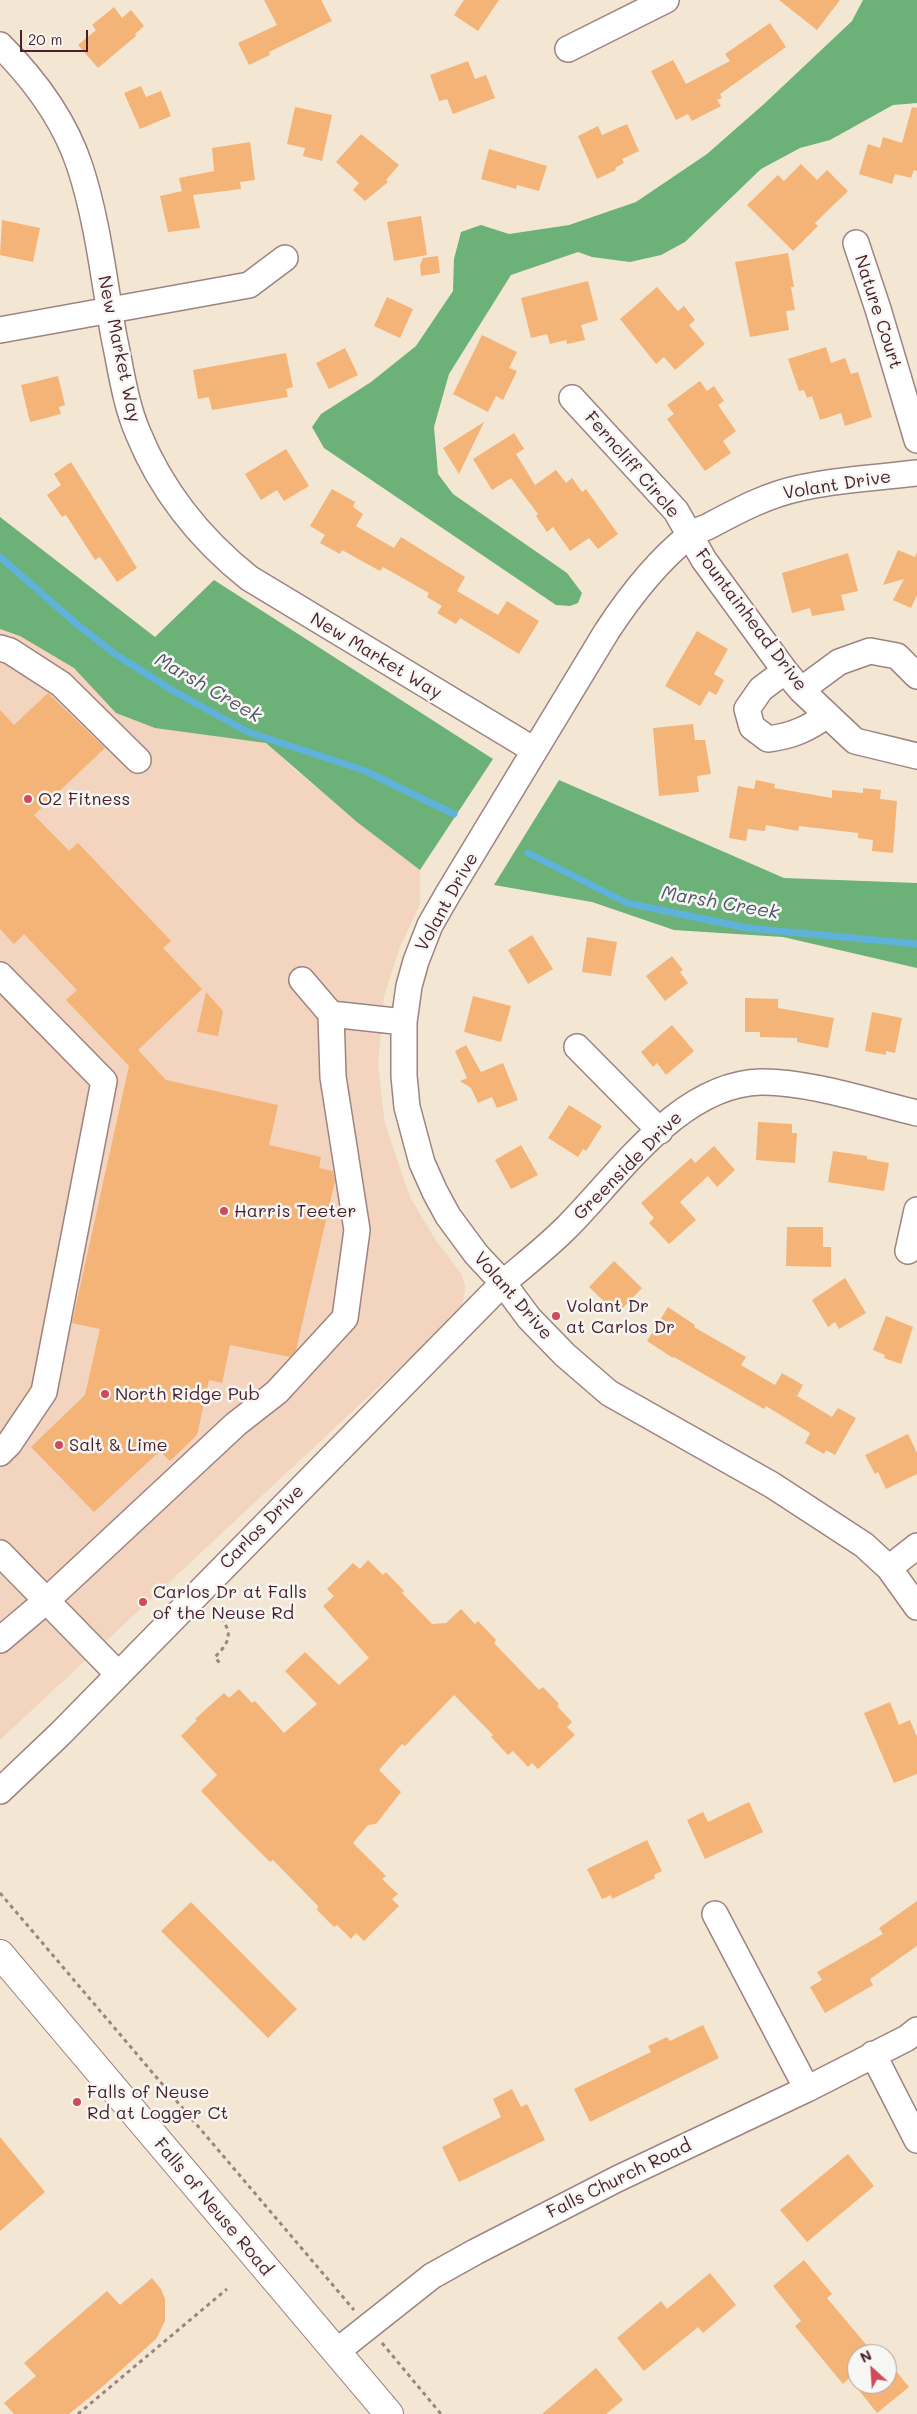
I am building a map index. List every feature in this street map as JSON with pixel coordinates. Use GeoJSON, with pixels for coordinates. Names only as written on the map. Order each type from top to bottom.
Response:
{"type":"FeatureCollection","features":[{"type":"Feature","properties":{"kind":"main road","name":"Falls of Neuse Road"},"geometry":{"type":"LineString","coordinates":[[0,1954],[389,2414]]}},
{"type":"Feature","properties":{"kind":"street"},"geometry":{"type":"LineString","coordinates":[[568,49],[666,0]]}},
{"type":"Feature","properties":{"kind":"street","name":"New Market Way"},"geometry":{"type":"LineString","coordinates":[[0,44],[38,88],[61,126],[80,166],[93,220],[126,394],[137,432],[172,500],[220,555],[248,578],[534,750]]}},
{"type":"Feature","properties":{"kind":"street","name":"Nature Court"},"geometry":{"type":"LineString","coordinates":[[856,243],[917,440]]}},
{"type":"Feature","properties":{"kind":"street"},"geometry":{"type":"LineString","coordinates":[[0,330],[249,285],[285,258]]}},
{"type":"Feature","properties":{"kind":"street","name":"Ferncliff Circle"},"geometry":{"type":"LineString","coordinates":[[572,398],[676,511],[689,535]]}},
{"type":"Feature","properties":{"kind":"street","name":"Volant Drive"},"geometry":{"type":"LineString","coordinates":[[917,473],[832,483],[781,492],[741,508],[689,535],[653,570],[629,598],[534,750],[430,926],[416,961],[409,986],[404,1022],[404,1076],[407,1107],[422,1163],[448,1216],[476,1254],[503,1283],[529,1318],[565,1355],[609,1393],[772,1486],[864,1545],[890,1568],[917,1607]]}},
{"type":"Feature","properties":{"kind":"street","name":"Fountainhead Drive"},"geometry":{"type":"LineString","coordinates":[[689,535],[704,560],[801,690],[855,740],[917,756]]}},
{"type":"Feature","properties":{"kind":"street"},"geometry":{"type":"LineString","coordinates":[[0,648],[10,651],[61,684],[138,760]]}},
{"type":"Feature","properties":{"kind":"street"},"geometry":{"type":"LineString","coordinates":[[801,690],[838,662],[870,651],[897,656],[917,676]]}},
{"type":"Feature","properties":{"kind":"street"},"geometry":{"type":"LineString","coordinates":[[785,671],[761,689],[746,709],[752,727],[768,739],[788,736],[810,728],[827,715]]}},
{"type":"Feature","properties":{"kind":"street"},"geometry":{"type":"LineString","coordinates":[[0,975],[104,1081],[44,1392],[9,1444],[0,1453]]}},
{"type":"Feature","properties":{"kind":"street"},"geometry":{"type":"LineString","coordinates":[[0,1640],[46,1601],[236,1424],[277,1392],[345,1318],[357,1230],[333,1077],[331,1014],[302,980]]}},
{"type":"Feature","properties":{"kind":"street"},"geometry":{"type":"LineString","coordinates":[[331,1014],[404,1022]]}},
{"type":"Feature","properties":{"kind":"street"},"geometry":{"type":"LineString","coordinates":[[577,1047],[660,1131]]}},
{"type":"Feature","properties":{"kind":"street","name":"Greenside Drive"},"geometry":{"type":"LineString","coordinates":[[503,1283],[566,1228],[682,1110],[708,1094],[724,1088],[761,1082],[802,1086],[917,1113]]}},
{"type":"Feature","properties":{"kind":"street"},"geometry":{"type":"LineString","coordinates":[[908,1251],[917,1210]]}},
{"type":"Feature","properties":{"kind":"street","name":"Carlos Drive"},"geometry":{"type":"LineString","coordinates":[[0,1791],[118,1674],[503,1283]]}},
{"type":"Feature","properties":{"kind":"street"},"geometry":{"type":"LineString","coordinates":[[890,1568],[917,1546]]}},
{"type":"Feature","properties":{"kind":"street"},"geometry":{"type":"LineString","coordinates":[[0,1553],[118,1674]]}},
{"type":"Feature","properties":{"kind":"street"},"geometry":{"type":"LineString","coordinates":[[714,1914],[807,2088]]}},
{"type":"Feature","properties":{"kind":"street","name":"Falls Church Road"},"geometry":{"type":"LineString","coordinates":[[336,2352],[432,2276],[534,2220],[807,2088],[907,2038],[917,2030]]}},
{"type":"Feature","properties":{"kind":"street"},"geometry":{"type":"LineString","coordinates":[[873,2054],[917,2140]]}},
{"type":"Feature","properties":{"kind":"path"},"geometry":{"type":"LineString","coordinates":[[216,1612],[223,1620],[229,1640],[227,1645],[215,1657],[221,1665]]}},
{"type":"Feature","properties":{"kind":"path"},"geometry":{"type":"LineString","coordinates":[[0,1893],[345,2300]]}},
{"type":"Feature","properties":{"kind":"path"},"geometry":{"type":"LineString","coordinates":[[78,2414],[227,2288]]}},
{"type":"Feature","properties":{"kind":"path"},"geometry":{"type":"LineString","coordinates":[[388,2350],[441,2414]]}},
{"type":"Feature","properties":{"kind":"shaded area"},"geometry":{"type":"Polygon","coordinates":[[[0,517],[155,637],[295,770],[420,870],[420,904],[400,947],[384,996],[378,1065],[385,1124],[410,1197],[435,1239],[462,1275],[465,1286],[464,1299],[458,1313],[0,1740],[0,517]]]}},
{"type":"Feature","properties":{"kind":"green space"},"geometry":{"type":"Polygon","coordinates":[[[863,0],[917,0],[917,103],[893,105],[830,140],[800,148],[761,169],[685,242],[661,255],[630,262],[592,257],[578,252],[511,275],[449,374],[434,427],[438,474],[453,494],[567,573],[582,593],[578,603],[570,606],[556,605],[324,448],[312,427],[321,414],[371,382],[416,346],[453,291],[454,259],[461,232],[481,225],[509,234],[569,225],[636,202],[707,154],[764,104],[852,21],[863,0]]]}},
{"type":"Feature","properties":{"kind":"green space"},"geometry":{"type":"Polygon","coordinates":[[[0,517],[155,637],[214,580],[493,759],[420,870],[357,822],[266,743],[155,728],[116,713],[74,668],[20,636],[0,629],[0,517]]]}},
{"type":"Feature","properties":{"kind":"green space"},"geometry":{"type":"Polygon","coordinates":[[[559,780],[784,878],[917,883],[917,968],[783,937],[674,930],[592,902],[494,885],[559,780]]]}},
{"type":"Feature","properties":{"kind":"building"},"geometry":{"type":"Polygon","coordinates":[[[264,0],[321,0],[332,21],[269,52],[270,55],[249,65],[238,43],[277,25],[264,0]]]}},
{"type":"Feature","properties":{"kind":"building"},"geometry":{"type":"Polygon","coordinates":[[[464,0],[499,0],[478,31],[454,15],[464,0]]]}},
{"type":"Feature","properties":{"kind":"building"},"geometry":{"type":"Polygon","coordinates":[[[779,0],[840,0],[817,30],[779,0]]]}},
{"type":"Feature","properties":{"kind":"building"},"geometry":{"type":"Polygon","coordinates":[[[114,7],[122,18],[131,10],[144,26],[135,34],[136,36],[98,68],[78,45],[96,30],[92,25],[114,7]]]}},
{"type":"Feature","properties":{"kind":"building"},"geometry":{"type":"Polygon","coordinates":[[[770,23],[786,47],[720,94],[722,98],[717,100],[721,106],[692,121],[688,114],[676,120],[651,71],[673,60],[686,84],[730,61],[725,54],[770,23]]]}},
{"type":"Feature","properties":{"kind":"building"},"geometry":{"type":"Polygon","coordinates":[[[468,61],[475,79],[486,75],[495,98],[453,114],[447,99],[439,101],[430,75],[468,61]]]}},
{"type":"Feature","properties":{"kind":"building"},"geometry":{"type":"Polygon","coordinates":[[[141,86],[146,97],[161,91],[171,116],[140,129],[124,93],[141,86]]]}},
{"type":"Feature","properties":{"kind":"building"},"geometry":{"type":"Polygon","coordinates":[[[295,107],[332,115],[322,161],[303,156],[305,148],[287,144],[295,107]]]}},
{"type":"Feature","properties":{"kind":"building"},"geometry":{"type":"Polygon","coordinates":[[[912,107],[917,108],[917,171],[914,170],[911,178],[895,174],[892,184],[859,174],[868,144],[880,148],[883,137],[902,143],[912,107]]]}},
{"type":"Feature","properties":{"kind":"building"},"geometry":{"type":"Polygon","coordinates":[[[627,124],[639,151],[622,159],[624,163],[615,168],[616,170],[597,179],[578,136],[598,126],[602,135],[627,124]]]}},
{"type":"Feature","properties":{"kind":"building"},"geometry":{"type":"Polygon","coordinates":[[[361,134],[399,165],[386,180],[388,182],[365,201],[353,190],[359,183],[336,162],[361,134]]]}},
{"type":"Feature","properties":{"kind":"building"},"geometry":{"type":"Polygon","coordinates":[[[250,142],[255,180],[240,182],[241,189],[193,195],[200,228],[168,232],[160,196],[182,191],[179,178],[214,171],[212,148],[250,142]]]}},
{"type":"Feature","properties":{"kind":"building"},"geometry":{"type":"Polygon","coordinates":[[[489,149],[547,166],[539,191],[517,185],[516,189],[481,179],[489,149]]]}},
{"type":"Feature","properties":{"kind":"building"},"geometry":{"type":"Polygon","coordinates":[[[801,164],[817,180],[827,170],[848,191],[815,223],[818,226],[793,251],[747,205],[778,175],[784,181],[801,164]]]}},
{"type":"Feature","properties":{"kind":"building"},"geometry":{"type":"Polygon","coordinates":[[[421,216],[427,255],[394,261],[387,222],[421,216]]]}},
{"type":"Feature","properties":{"kind":"building"},"geometry":{"type":"Polygon","coordinates":[[[2,220],[40,228],[33,262],[0,255],[2,220]]]}},
{"type":"Feature","properties":{"kind":"building"},"geometry":{"type":"Polygon","coordinates":[[[788,253],[794,287],[791,287],[795,310],[786,311],[789,330],[750,337],[735,262],[788,253]]]}},
{"type":"Feature","properties":{"kind":"building"},"geometry":{"type":"Polygon","coordinates":[[[438,256],[440,273],[421,276],[420,265],[423,258],[438,256]]]}},
{"type":"Feature","properties":{"kind":"building"},"geometry":{"type":"Polygon","coordinates":[[[588,281],[598,320],[581,325],[585,340],[567,344],[566,340],[550,344],[547,334],[531,338],[521,298],[588,281]]]}},
{"type":"Feature","properties":{"kind":"building"},"geometry":{"type":"Polygon","coordinates":[[[657,287],[678,311],[684,306],[695,320],[689,325],[705,344],[675,370],[664,357],[656,364],[620,319],[657,287]]]}},
{"type":"Feature","properties":{"kind":"building"},"geometry":{"type":"Polygon","coordinates":[[[387,297],[413,309],[400,338],[374,326],[387,297]]]}},
{"type":"Feature","properties":{"kind":"building"},"geometry":{"type":"Polygon","coordinates":[[[482,335],[517,352],[509,368],[517,371],[503,400],[496,396],[488,412],[453,394],[482,335]]]}},
{"type":"Feature","properties":{"kind":"building"},"geometry":{"type":"Polygon","coordinates":[[[826,347],[831,363],[845,358],[851,374],[858,372],[872,417],[845,426],[841,413],[820,420],[812,396],[807,398],[804,390],[799,391],[788,359],[826,347]]]}},
{"type":"Feature","properties":{"kind":"building"},"geometry":{"type":"Polygon","coordinates":[[[345,348],[358,375],[329,389],[316,363],[345,348]]]}},
{"type":"Feature","properties":{"kind":"building"},"geometry":{"type":"Polygon","coordinates":[[[286,353],[293,387],[286,389],[288,397],[212,410],[209,397],[198,399],[193,370],[286,353]]]}},
{"type":"Feature","properties":{"kind":"building"},"geometry":{"type":"Polygon","coordinates":[[[58,376],[65,405],[59,407],[61,414],[30,422],[21,385],[58,376]]]}},
{"type":"Feature","properties":{"kind":"building"},"geometry":{"type":"Polygon","coordinates":[[[700,381],[707,391],[714,386],[724,401],[718,405],[736,431],[723,441],[731,453],[705,471],[667,419],[674,414],[667,405],[700,381]]]}},
{"type":"Feature","properties":{"kind":"building"},"geometry":{"type":"Polygon","coordinates":[[[484,422],[459,474],[443,448],[484,422]]]}},
{"type":"Feature","properties":{"kind":"building"},"geometry":{"type":"Polygon","coordinates":[[[514,433],[524,449],[516,454],[535,485],[556,470],[566,483],[572,478],[582,492],[586,489],[618,534],[598,549],[589,538],[570,551],[553,527],[547,532],[536,516],[538,514],[511,478],[492,490],[473,459],[514,433]]]}},
{"type":"Feature","properties":{"kind":"building"},"geometry":{"type":"Polygon","coordinates":[[[286,449],[309,486],[284,501],[277,490],[261,500],[245,474],[286,449]]]}},
{"type":"Feature","properties":{"kind":"building"},"geometry":{"type":"Polygon","coordinates":[[[71,462],[137,568],[117,582],[100,557],[95,560],[66,515],[62,517],[47,495],[61,485],[54,474],[71,462]]]}},
{"type":"Feature","properties":{"kind":"building"},"geometry":{"type":"Polygon","coordinates":[[[332,489],[355,502],[353,507],[363,514],[356,526],[394,548],[401,537],[465,577],[457,591],[498,615],[507,601],[539,621],[519,654],[460,618],[456,624],[437,613],[442,606],[427,597],[429,593],[383,567],[380,571],[342,550],[340,554],[320,543],[325,535],[310,526],[332,489]]]}},
{"type":"Feature","properties":{"kind":"building"},"geometry":{"type":"Polygon","coordinates":[[[898,550],[915,557],[917,552],[917,595],[911,608],[893,600],[904,579],[883,585],[898,550]]]}},
{"type":"Feature","properties":{"kind":"building"},"geometry":{"type":"Polygon","coordinates":[[[848,553],[858,591],[841,595],[845,610],[812,616],[810,608],[792,613],[782,573],[848,553]]]}},
{"type":"Feature","properties":{"kind":"building"},"geometry":{"type":"Polygon","coordinates":[[[697,631],[728,649],[714,674],[724,680],[716,695],[709,691],[700,706],[665,686],[697,631]]]}},
{"type":"Feature","properties":{"kind":"building"},"geometry":{"type":"Polygon","coordinates":[[[48,693],[105,748],[34,815],[69,851],[78,843],[171,941],[163,948],[202,989],[138,1050],[166,1080],[278,1105],[269,1145],[321,1157],[319,1168],[333,1171],[335,1181],[296,1350],[290,1357],[230,1345],[222,1383],[209,1380],[197,1435],[170,1461],[160,1451],[94,1512],[31,1447],[85,1395],[100,1329],[72,1323],[129,1066],[66,1000],[77,990],[24,934],[14,944],[0,929],[0,710],[14,725],[48,693]]]}},
{"type":"Feature","properties":{"kind":"building"},"geometry":{"type":"Polygon","coordinates":[[[693,724],[695,740],[705,740],[711,774],[697,776],[699,792],[659,796],[653,728],[693,724]]]}},
{"type":"Feature","properties":{"kind":"building"},"geometry":{"type":"Polygon","coordinates":[[[756,780],[775,784],[774,788],[832,798],[832,790],[863,793],[863,788],[881,790],[880,799],[897,801],[893,853],[872,851],[873,840],[858,838],[858,833],[799,826],[798,831],[766,825],[765,831],[748,829],[746,841],[729,838],[738,786],[754,789],[756,780]]]}},
{"type":"Feature","properties":{"kind":"building"},"geometry":{"type":"Polygon","coordinates":[[[532,935],[553,969],[528,984],[508,950],[532,935]]]}},
{"type":"Feature","properties":{"kind":"building"},"geometry":{"type":"Polygon","coordinates":[[[587,937],[617,942],[611,976],[582,972],[587,937]]]}},
{"type":"Feature","properties":{"kind":"building"},"geometry":{"type":"Polygon","coordinates":[[[672,956],[683,970],[680,972],[688,983],[665,1001],[646,976],[672,956]]]}},
{"type":"Feature","properties":{"kind":"building"},"geometry":{"type":"Polygon","coordinates":[[[206,992],[223,1011],[218,1036],[197,1032],[206,992]]]}},
{"type":"Feature","properties":{"kind":"building"},"geometry":{"type":"Polygon","coordinates":[[[473,996],[511,1006],[501,1042],[464,1032],[473,996]]]}},
{"type":"Feature","properties":{"kind":"building"},"geometry":{"type":"Polygon","coordinates":[[[745,998],[778,999],[778,1008],[834,1018],[828,1048],[797,1042],[797,1038],[760,1037],[760,1032],[745,1032],[745,998]]]}},
{"type":"Feature","properties":{"kind":"building"},"geometry":{"type":"Polygon","coordinates":[[[872,1012],[902,1018],[895,1053],[886,1051],[886,1055],[865,1051],[872,1012]]]}},
{"type":"Feature","properties":{"kind":"building"},"geometry":{"type":"Polygon","coordinates":[[[672,1025],[694,1051],[666,1075],[657,1063],[653,1067],[641,1052],[672,1025]]]}},
{"type":"Feature","properties":{"kind":"building"},"geometry":{"type":"Polygon","coordinates":[[[466,1045],[481,1072],[503,1063],[518,1100],[497,1108],[492,1097],[478,1103],[471,1088],[460,1081],[467,1078],[455,1051],[466,1045]]]}},
{"type":"Feature","properties":{"kind":"building"},"geometry":{"type":"Polygon","coordinates":[[[569,1105],[602,1126],[586,1151],[583,1149],[578,1157],[548,1138],[569,1105]]]}},
{"type":"Feature","properties":{"kind":"building"},"geometry":{"type":"Polygon","coordinates":[[[758,1122],[792,1124],[792,1133],[797,1133],[795,1163],[756,1160],[758,1122]]]}},
{"type":"Feature","properties":{"kind":"building"},"geometry":{"type":"Polygon","coordinates":[[[521,1145],[538,1175],[511,1189],[495,1160],[521,1145]]]}},
{"type":"Feature","properties":{"kind":"building"},"geometry":{"type":"Polygon","coordinates":[[[714,1146],[735,1170],[717,1187],[708,1176],[680,1202],[696,1220],[669,1244],[649,1223],[654,1218],[641,1203],[691,1158],[695,1163],[714,1146]]]}},
{"type":"Feature","properties":{"kind":"building"},"geometry":{"type":"Polygon","coordinates":[[[833,1151],[867,1156],[867,1159],[889,1163],[884,1191],[828,1182],[833,1151]]]}},
{"type":"Feature","properties":{"kind":"building"},"geometry":{"type":"Polygon","coordinates":[[[787,1227],[823,1227],[823,1247],[831,1247],[831,1267],[786,1266],[787,1227]]]}},
{"type":"Feature","properties":{"kind":"building"},"geometry":{"type":"Polygon","coordinates":[[[614,1261],[642,1288],[618,1313],[589,1287],[614,1261]]]}},
{"type":"Feature","properties":{"kind":"building"},"geometry":{"type":"Polygon","coordinates":[[[845,1278],[866,1313],[839,1329],[835,1322],[828,1327],[812,1300],[845,1278]]]}},
{"type":"Feature","properties":{"kind":"building"},"geometry":{"type":"Polygon","coordinates":[[[668,1307],[695,1325],[694,1327],[746,1357],[741,1365],[775,1385],[782,1373],[803,1385],[797,1396],[832,1417],[838,1408],[856,1418],[835,1455],[826,1450],[824,1454],[805,1443],[810,1433],[766,1406],[764,1409],[673,1358],[647,1341],[668,1307]]]}},
{"type":"Feature","properties":{"kind":"building"},"geometry":{"type":"Polygon","coordinates":[[[886,1316],[913,1327],[901,1364],[884,1358],[885,1355],[873,1350],[886,1316]]]}},
{"type":"Feature","properties":{"kind":"building"},"geometry":{"type":"Polygon","coordinates":[[[908,1434],[917,1453],[917,1474],[886,1489],[878,1472],[875,1474],[865,1455],[908,1434]]]}},
{"type":"Feature","properties":{"kind":"building"},"geometry":{"type":"Polygon","coordinates":[[[368,1560],[383,1575],[386,1572],[404,1591],[402,1593],[432,1624],[446,1623],[461,1609],[475,1624],[478,1621],[496,1640],[494,1643],[539,1690],[543,1687],[559,1704],[557,1706],[572,1722],[567,1727],[575,1735],[538,1769],[532,1763],[528,1767],[513,1751],[508,1755],[491,1737],[493,1735],[454,1695],[405,1746],[402,1744],[379,1770],[401,1792],[376,1824],[368,1825],[353,1843],[386,1876],[382,1879],[398,1894],[392,1899],[399,1906],[364,1941],[356,1933],[351,1939],[337,1925],[334,1927],[317,1910],[318,1906],[273,1860],[270,1862],[201,1791],[217,1775],[181,1736],[197,1720],[195,1719],[224,1693],[229,1698],[239,1689],[252,1703],[255,1701],[284,1733],[317,1704],[285,1671],[305,1652],[339,1685],[369,1658],[323,1606],[334,1596],[327,1589],[353,1563],[360,1569],[368,1560]]]}},
{"type":"Feature","properties":{"kind":"building"},"geometry":{"type":"Polygon","coordinates":[[[890,1702],[899,1725],[910,1720],[917,1737],[917,1774],[894,1783],[864,1713],[890,1702]]]}},
{"type":"Feature","properties":{"kind":"building"},"geometry":{"type":"Polygon","coordinates":[[[749,1802],[763,1832],[705,1859],[687,1820],[703,1812],[708,1822],[749,1802]]]}},
{"type":"Feature","properties":{"kind":"building"},"geometry":{"type":"Polygon","coordinates":[[[647,1840],[662,1871],[654,1875],[655,1878],[612,1899],[611,1895],[602,1899],[587,1869],[647,1840]]]}},
{"type":"Feature","properties":{"kind":"building"},"geometry":{"type":"Polygon","coordinates":[[[917,1901],[917,1946],[870,1979],[873,1985],[825,2013],[810,1987],[822,1980],[817,1972],[883,1934],[879,1928],[917,1901]]]}},
{"type":"Feature","properties":{"kind":"building"},"geometry":{"type":"Polygon","coordinates":[[[191,1902],[297,2009],[268,2038],[161,1931],[191,1902]]]}},
{"type":"Feature","properties":{"kind":"building"},"geometry":{"type":"Polygon","coordinates":[[[703,2025],[719,2058],[590,2122],[574,2089],[651,2052],[648,2046],[667,2037],[670,2041],[703,2025]]]}},
{"type":"Feature","properties":{"kind":"building"},"geometry":{"type":"Polygon","coordinates":[[[512,2089],[521,2107],[527,2104],[545,2140],[459,2182],[442,2147],[501,2117],[493,2099],[512,2089]]]}},
{"type":"Feature","properties":{"kind":"building"},"geometry":{"type":"Polygon","coordinates":[[[0,2137],[45,2192],[0,2231],[0,2137]]]}},
{"type":"Feature","properties":{"kind":"building"},"geometry":{"type":"Polygon","coordinates":[[[848,2154],[874,2186],[807,2242],[780,2210],[848,2154]]]}},
{"type":"Feature","properties":{"kind":"building"},"geometry":{"type":"Polygon","coordinates":[[[804,2260],[832,2294],[827,2298],[866,2344],[847,2344],[847,2380],[843,2384],[795,2326],[801,2321],[773,2286],[804,2260]]]}},
{"type":"Feature","properties":{"kind":"building"},"geometry":{"type":"Polygon","coordinates":[[[710,2273],[736,2305],[703,2333],[698,2327],[644,2371],[617,2338],[661,2301],[667,2309],[710,2273]]]}},
{"type":"Feature","properties":{"kind":"building"},"geometry":{"type":"Polygon","coordinates":[[[152,2278],[161,2289],[165,2299],[165,2321],[156,2339],[69,2414],[14,2414],[4,2403],[36,2376],[24,2363],[107,2291],[120,2305],[152,2278]]]}},
{"type":"Feature","properties":{"kind":"building"},"geometry":{"type":"Polygon","coordinates":[[[596,2368],[623,2400],[606,2414],[542,2414],[596,2368]]]}},
{"type":"Feature","properties":{"kind":"building"},"geometry":{"type":"Polygon","coordinates":[[[897,2372],[909,2387],[877,2413],[862,2394],[897,2394],[897,2372]]]}},
{"type":"Feature","properties":{"kind":"waterway","name":"Marsh Creek"},"geometry":{"type":"LineString","coordinates":[[0,557],[79,626],[115,654],[175,692],[248,732],[363,770],[454,814]]}},
{"type":"Feature","properties":{"kind":"waterway","name":"Marsh Creek"},"geometry":{"type":"LineString","coordinates":[[528,853],[627,903],[747,928],[917,944]]}},
{"type":"Feature","properties":{"kind":"place","name":"O2 Fitness"},"geometry":{"type":"Point","coordinates":[28,799]}},
{"type":"Feature","properties":{"kind":"place","name":"Harris Teeter"},"geometry":{"type":"Point","coordinates":[224,1211]}},
{"type":"Feature","properties":{"kind":"place","name":"Volant Dr at Carlos Dr"},"geometry":{"type":"Point","coordinates":[556,1316]}},
{"type":"Feature","properties":{"kind":"place","name":"North Ridge Pub"},"geometry":{"type":"Point","coordinates":[105,1394]}},
{"type":"Feature","properties":{"kind":"place","name":"Salt & Lime"},"geometry":{"type":"Point","coordinates":[59,1445]}},
{"type":"Feature","properties":{"kind":"place","name":"Carlos Dr at Falls of the Neuse Rd"},"geometry":{"type":"Point","coordinates":[143,1602]}},
{"type":"Feature","properties":{"kind":"place","name":"Falls of Neuse Rd at Logger Ct"},"geometry":{"type":"Point","coordinates":[77,2102]}}]}
